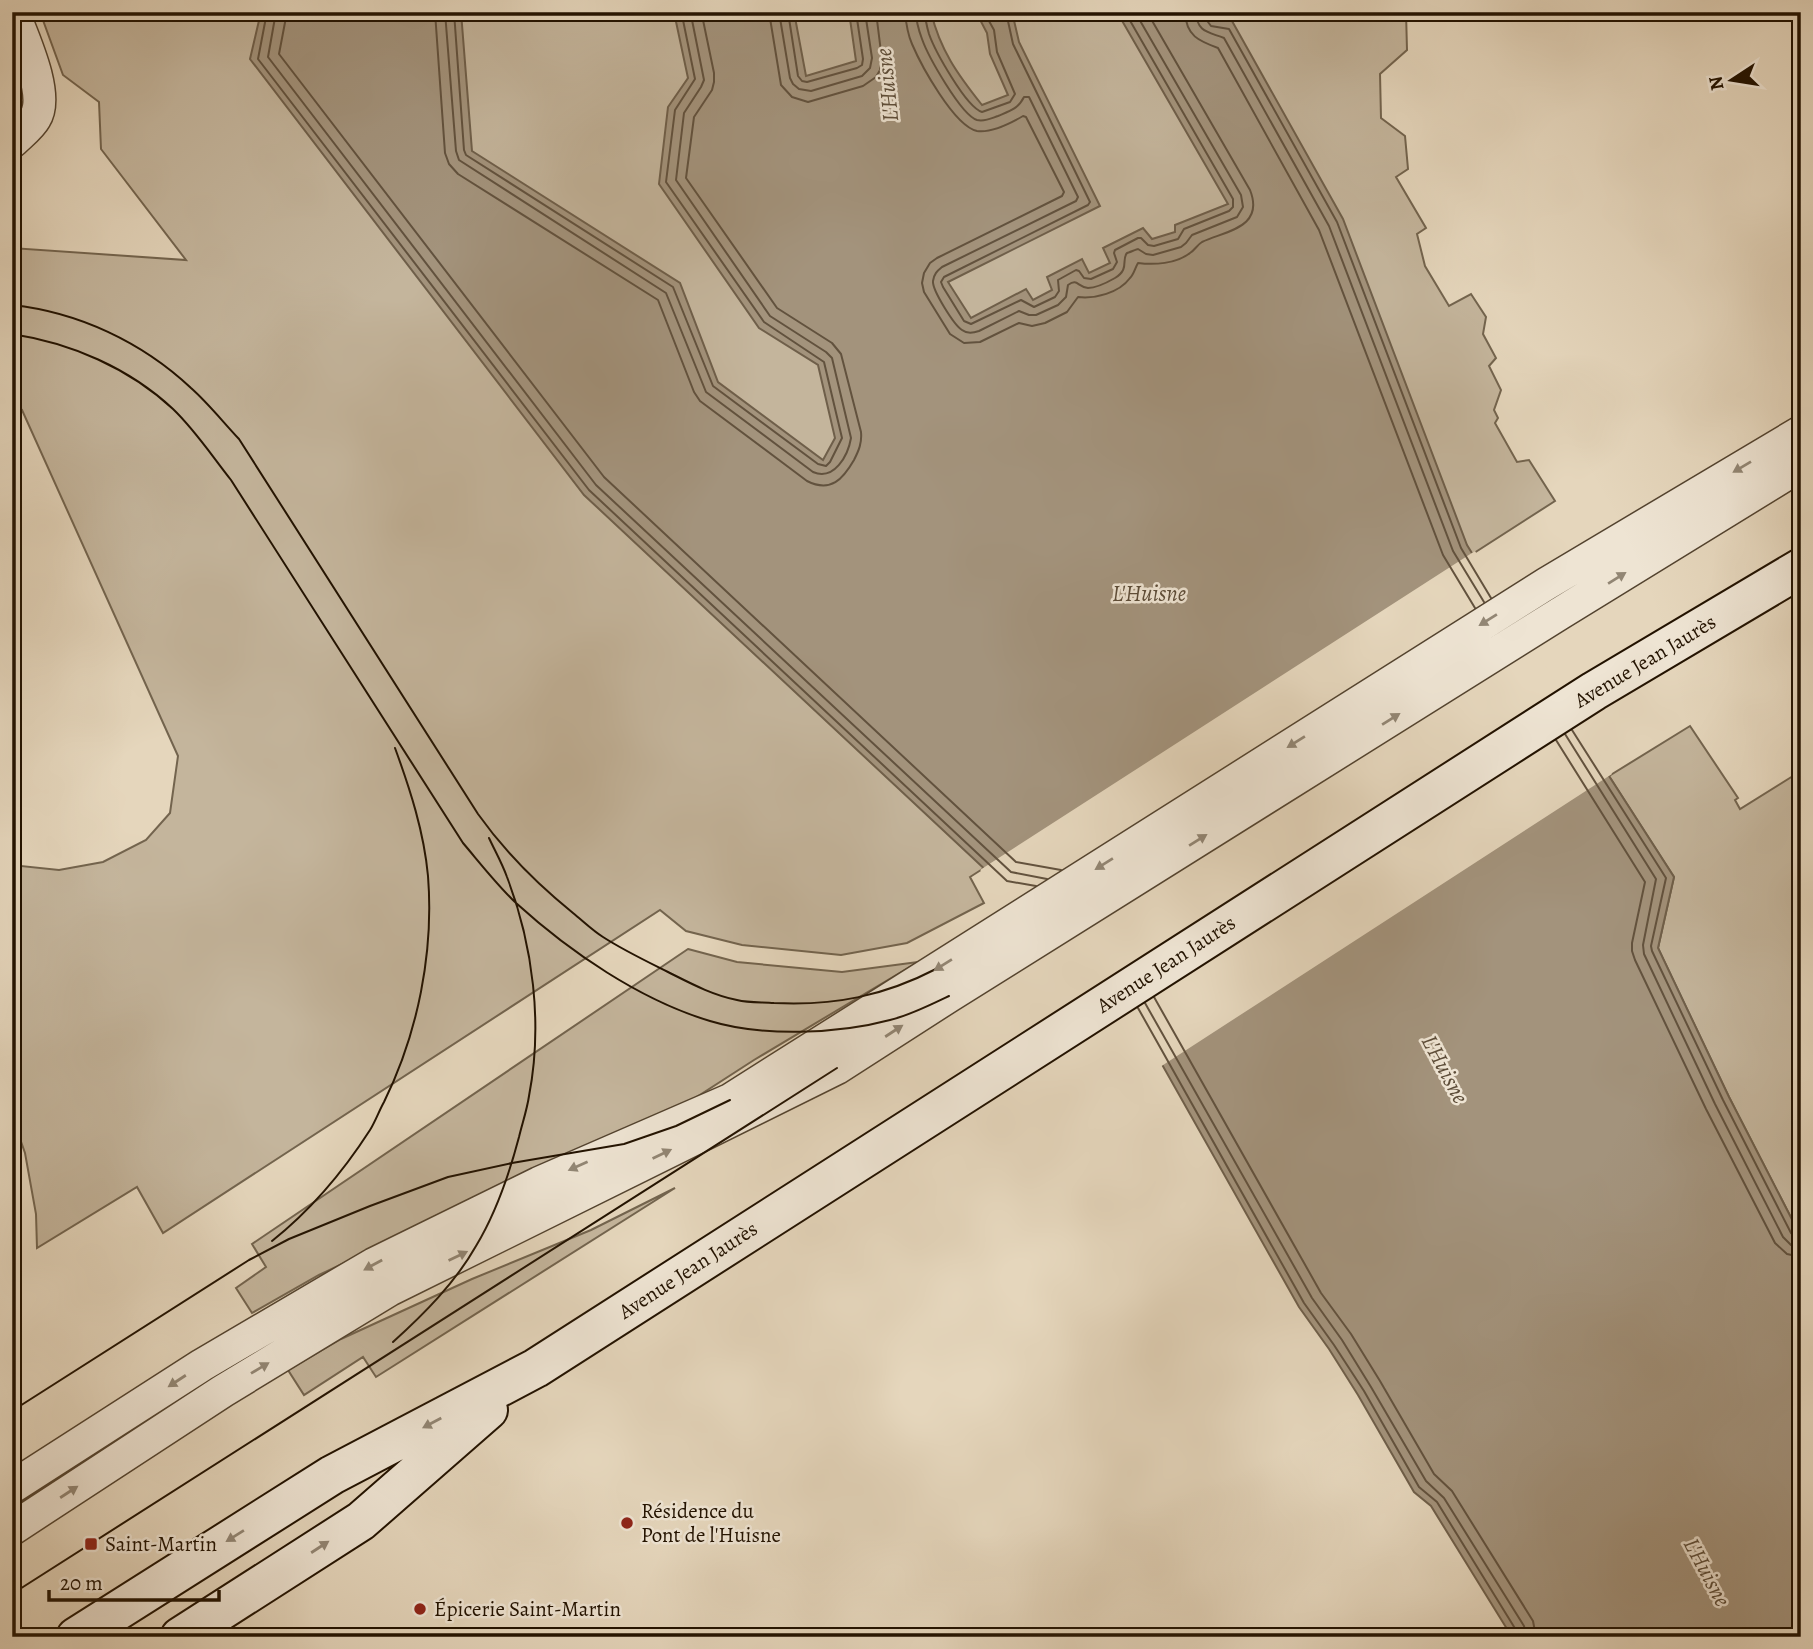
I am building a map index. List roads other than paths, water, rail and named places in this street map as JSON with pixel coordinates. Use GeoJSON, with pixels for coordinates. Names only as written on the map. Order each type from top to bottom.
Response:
{"type":"FeatureCollection","features":[{"type":"Feature","properties":{"kind":"main road","name":"Avenue Jean Jaurès"},"geometry":{"type":"LineString","coordinates":[[76,1637],[332,1475],[536,1368],[1594,691],[1801,568]]}},
{"type":"Feature","properties":{"kind":"main road","name":"Avenue Jean Jaurès"},"geometry":{"type":"LineString","coordinates":[[180,1637],[361,1521],[536,1368]]}},
{"type":"Feature","properties":{"kind":"lane"},"geometry":{"type":"LineString","coordinates":[[12,142],[37,116],[40,93],[36,73],[13,12]]}},
{"type":"Feature","properties":{"kind":"lane"},"geometry":{"type":"LineString","coordinates":[[12,1529],[223,1391],[389,1290],[837,1068],[1008,942],[1546,584],[1801,432]]}},
{"type":"Feature","properties":{"kind":"lane"},"geometry":{"type":"LineString","coordinates":[[12,1487],[202,1365],[374,1264],[539,1183],[730,1100],[1008,942],[1559,614],[1801,465]]}},
{"type":"Feature","properties":{"kind":"water","name":"L'Huisne"},"geometry":{"type":"Polygon","coordinates":[[[261,12],[461,12],[472,151],[680,283],[718,382],[823,460],[835,438],[818,365],[759,328],[659,184],[668,107],[688,78],[675,17],[679,12],[794,12],[806,76],[856,61],[849,12],[931,12],[939,38],[951,61],[982,105],[1008,95],[990,54],[987,33],[976,12],[1012,12],[1019,42],[1100,206],[948,282],[971,318],[1026,289],[1033,300],[1052,290],[1047,277],[1082,259],[1089,273],[1110,263],[1103,248],[1143,228],[1152,239],[1175,232],[1175,225],[1228,204],[1117,12],[1210,12],[1215,20],[1232,21],[1343,219],[1467,545],[1674,877],[1658,948],[1729,1097],[1801,1237],[1801,1637],[1512,1637],[1431,1506],[1414,1492],[1358,1395],[1299,1307],[1068,898],[1005,888],[584,495],[250,59],[261,12]]]}},
{"type":"Feature","properties":{"kind":"tram line"},"geometry":{"type":"LineString","coordinates":[[12,305],[61,314],[130,343],[172,372],[209,406],[239,439],[478,814],[534,879],[599,934],[701,988],[746,1002],[796,1004],[838,1001],[898,986],[938,968]]}},
{"type":"Feature","properties":{"kind":"tram line"},"geometry":{"type":"LineString","coordinates":[[12,334],[56,344],[98,360],[138,381],[181,417],[231,480],[463,843],[516,903],[583,956],[658,1001],[710,1021],[753,1030],[824,1031],[869,1025],[920,1010],[949,996]]}},
{"type":"Feature","properties":{"kind":"tram line"},"geometry":{"type":"LineString","coordinates":[[272,1241],[325,1190],[370,1130],[396,1076],[421,992],[428,934],[428,876],[416,811],[395,748]]}},
{"type":"Feature","properties":{"kind":"tram line"},"geometry":{"type":"LineString","coordinates":[[393,1342],[449,1285],[468,1260],[496,1207],[528,1101],[535,1041],[529,957],[516,903],[489,838]]}},
{"type":"Feature","properties":{"kind":"tram line"},"geometry":{"type":"LineString","coordinates":[[12,1594],[837,1068]]}},
{"type":"Feature","properties":{"kind":"tram line"},"geometry":{"type":"LineString","coordinates":[[12,1411],[249,1260],[289,1239],[448,1177],[624,1144],[676,1126],[730,1100]]}},
{"type":"Feature","properties":{"kind":"place","name":"Résidence du Pont de l'Huisne"},"geometry":{"type":"Point","coordinates":[627,1523]}},
{"type":"Feature","properties":{"kind":"place","name":"Saint-Martin"},"geometry":{"type":"Point","coordinates":[91,1544]}},
{"type":"Feature","properties":{"kind":"place","name":"Épicerie Saint-Martin"},"geometry":{"type":"Point","coordinates":[420,1609]}}]}
